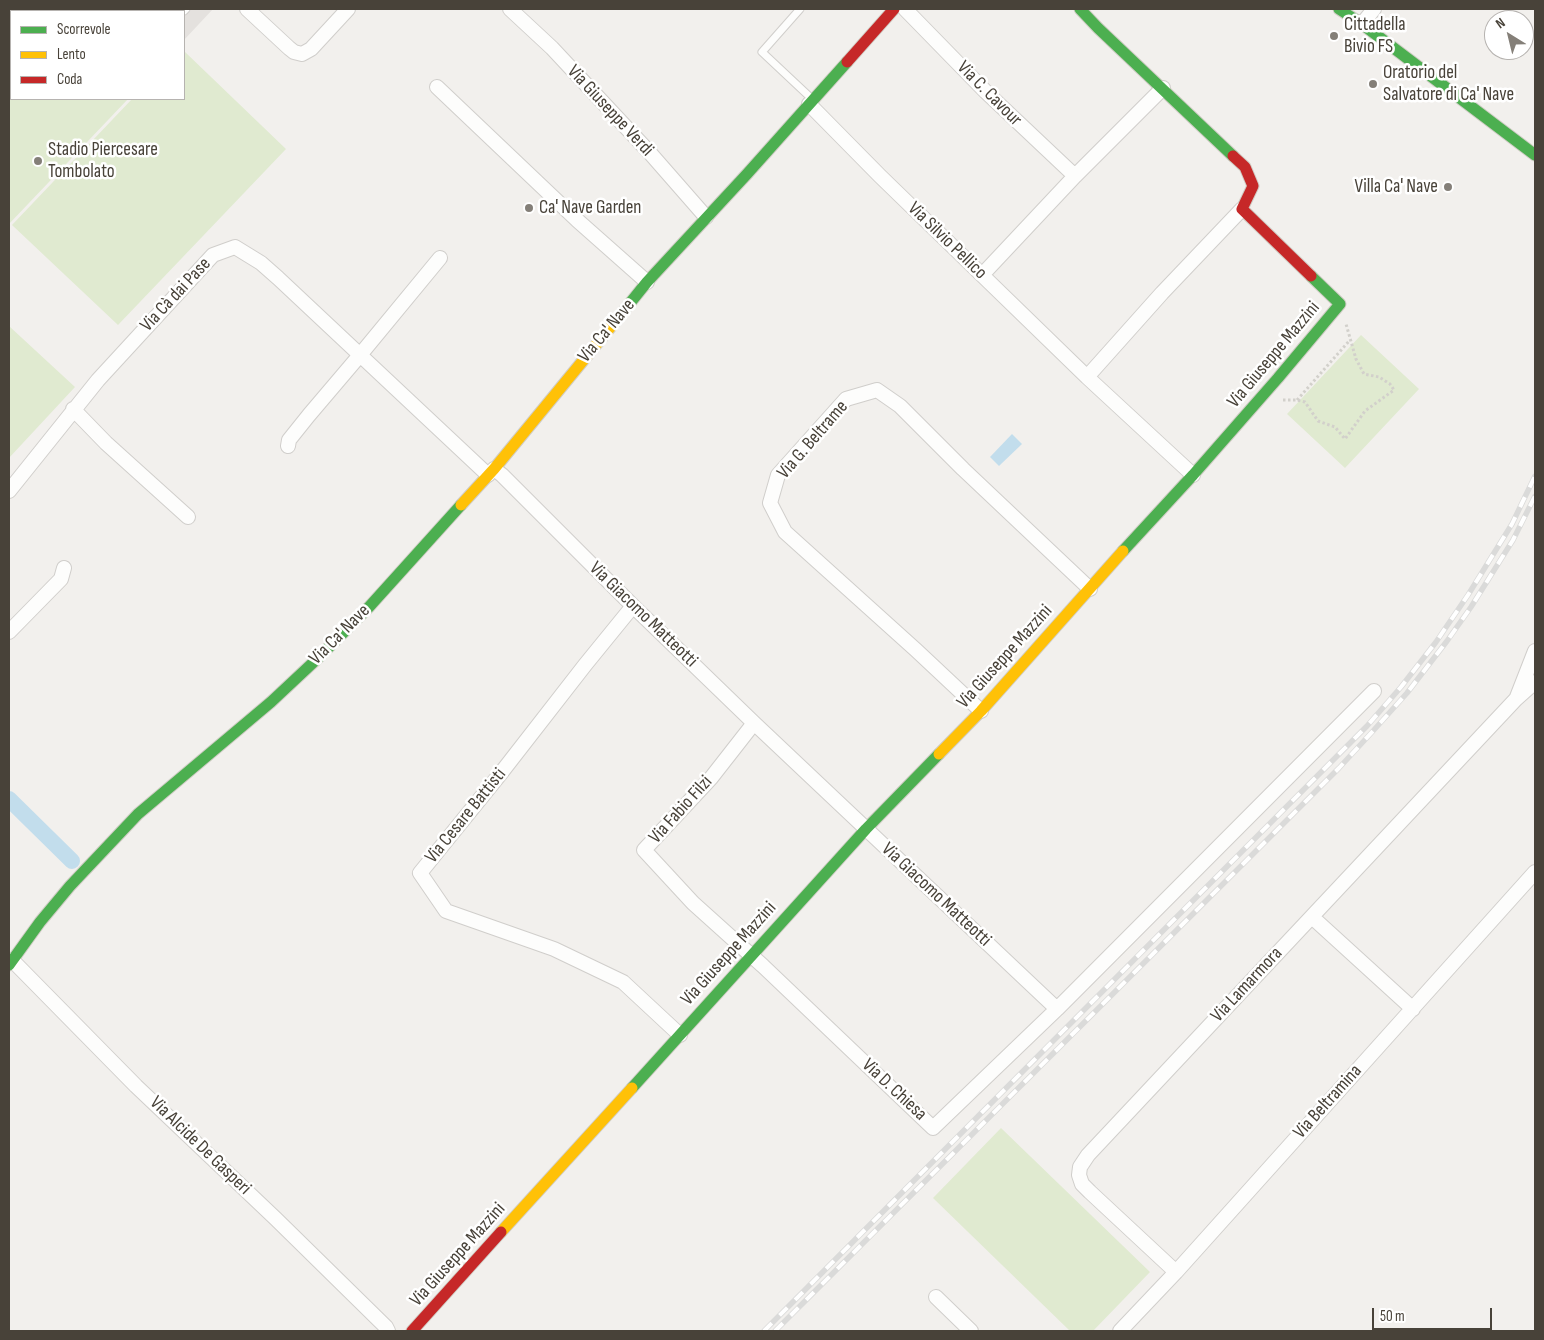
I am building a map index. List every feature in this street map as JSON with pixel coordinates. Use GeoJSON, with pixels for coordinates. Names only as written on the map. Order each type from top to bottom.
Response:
{"type":"FeatureCollection","features":[{"type":"Feature","properties":{"kind":"street"},"geometry":{"type":"LineString","coordinates":[[247,9],[289,48],[294,52],[302,54],[348,9]]}},
{"type":"Feature","properties":{"kind":"street","name":"Via Giuseppe Verdi"},"geometry":{"type":"LineString","coordinates":[[510,9],[552,48],[650,153],[706,217]]}},
{"type":"Feature","properties":{"kind":"street","name":"Via Ca' Nave"},"geometry":{"type":"LineString","coordinates":[[10,962],[70,886],[138,814],[271,702],[369,607],[491,472],[647,282],[894,9]]}},
{"type":"Feature","properties":{"kind":"street","name":"Via C. Cavour"},"geometry":{"type":"LineString","coordinates":[[906,9],[986,92],[1075,176]]}},
{"type":"Feature","properties":{"kind":"street"},"geometry":{"type":"LineString","coordinates":[[1080,9],[1245,167],[1253,186],[1242,209],[1162,293],[1087,377]]}},
{"type":"Feature","properties":{"kind":"street"},"geometry":{"type":"LineString","coordinates":[[1339,9],[1362,24],[1535,155]]}},
{"type":"Feature","properties":{"kind":"street"},"geometry":{"type":"LineString","coordinates":[[1362,24],[1374,9]]}},
{"type":"Feature","properties":{"kind":"street","name":"Via Ca' Nave"},"geometry":{"type":"LineString","coordinates":[[437,87],[577,220],[647,282]]}},
{"type":"Feature","properties":{"kind":"street"},"geometry":{"type":"LineString","coordinates":[[982,275],[1075,176],[1163,88]]}},
{"type":"Feature","properties":{"kind":"street","name":"Via Silvio Pellico"},"geometry":{"type":"LineString","coordinates":[[811,102],[880,176],[1087,377],[1193,475]]}},
{"type":"Feature","properties":{"kind":"street","name":"Via Giuseppe Mazzini"},"geometry":{"type":"LineString","coordinates":[[412,1331],[866,829],[981,711],[1193,475],[1340,304],[1242,209]]}},
{"type":"Feature","properties":{"kind":"street","name":"Via Cà dai Pase"},"geometry":{"type":"LineString","coordinates":[[9,491],[73,409],[213,254],[235,247],[261,262],[360,355],[491,472]]}},
{"type":"Feature","properties":{"kind":"street"},"geometry":{"type":"LineString","coordinates":[[288,446],[289,440],[308,415],[440,258]]}},
{"type":"Feature","properties":{"kind":"street","name":"Via G. Beltrame"},"geometry":{"type":"LineString","coordinates":[[981,711],[785,532],[770,503],[778,475],[846,399],[877,390],[900,406],[963,469],[1090,589]]}},
{"type":"Feature","properties":{"kind":"street"},"geometry":{"type":"LineString","coordinates":[[73,409],[106,443],[188,517]]}},
{"type":"Feature","properties":{"kind":"street","name":"Via Giacomo Matteotti"},"geometry":{"type":"LineString","coordinates":[[491,472],[502,475],[754,723],[1057,1009]]}},
{"type":"Feature","properties":{"kind":"street"},"geometry":{"type":"LineString","coordinates":[[9,632],[61,579],[64,568]]}},
{"type":"Feature","properties":{"kind":"street","name":"Via Cesare Battisti"},"geometry":{"type":"LineString","coordinates":[[633,606],[420,873],[446,911],[554,949],[623,982],[680,1036]]}},
{"type":"Feature","properties":{"kind":"street","name":"Via Lamarmora"},"geometry":{"type":"LineString","coordinates":[[1516,699],[1535,651]]}},
{"type":"Feature","properties":{"kind":"street","name":"Via Lamarmora"},"geometry":{"type":"LineString","coordinates":[[1176,1272],[1082,1184],[1079,1175],[1080,1167],[1088,1155],[1516,699],[1535,682]]}},
{"type":"Feature","properties":{"kind":"street"},"geometry":{"type":"LineString","coordinates":[[1057,1009],[1374,691]]}},
{"type":"Feature","properties":{"kind":"street","name":"Via Fabio Filzi"},"geometry":{"type":"LineString","coordinates":[[751,956],[693,903],[644,850],[710,778],[754,723]]}},
{"type":"Feature","properties":{"kind":"street","name":"Via Beltramina"},"geometry":{"type":"LineString","coordinates":[[1120,1331],[1176,1272],[1535,872]]}},
{"type":"Feature","properties":{"kind":"street"},"geometry":{"type":"LineString","coordinates":[[1312,917],[1413,1009]]}},
{"type":"Feature","properties":{"kind":"street","name":"Via D. Chiesa"},"geometry":{"type":"LineString","coordinates":[[751,956],[933,1128],[1057,1009]]}},
{"type":"Feature","properties":{"kind":"street","name":"Via Alcide De Gasperi"},"geometry":{"type":"LineString","coordinates":[[10,962],[136,1086],[290,1232],[388,1331]]}},
{"type":"Feature","properties":{"kind":"street"},"geometry":{"type":"LineString","coordinates":[[936,1297],[971,1331]]}},
{"type":"Feature","properties":{"kind":"lane"},"geometry":{"type":"LineString","coordinates":[[800,9],[762,52],[811,102]]}},
{"type":"Feature","properties":{"kind":"path"},"geometry":{"type":"LineString","coordinates":[[1260,399],[1305,402],[1318,421],[1335,427],[1345,439],[1364,411],[1394,390],[1390,384],[1379,377],[1364,374],[1356,358],[1347,324],[1333,312]]}},
{"type":"Feature","properties":{"kind":"path"},"geometry":{"type":"LineString","coordinates":[[1296,400],[1350,340]]}},
{"type":"Feature","properties":{"kind":"green space","name":"Stadio Piercesare Tombolato"},"geometry":{"type":"Polygon","coordinates":[[[9,9],[149,9],[10,10],[10,100],[127,100],[9,224],[9,9]]]}},
{"type":"Feature","properties":{"kind":"green space"},"geometry":{"type":"Polygon","coordinates":[[[185,52],[286,149],[118,325],[12,225],[131,100],[185,100],[185,52]]]}},
{"type":"Feature","properties":{"kind":"green space"},"geometry":{"type":"Polygon","coordinates":[[[9,326],[75,387],[9,458],[9,326]]]}},
{"type":"Feature","properties":{"kind":"green space"},"geometry":{"type":"Polygon","coordinates":[[[1361,335],[1419,389],[1345,468],[1287,414],[1361,335]]]}},
{"type":"Feature","properties":{"kind":"green space"},"geometry":{"type":"Polygon","coordinates":[[[1001,1128],[1150,1272],[1093,1331],[1070,1331],[933,1198],[1001,1128]]]}},
{"type":"Feature","properties":{"kind":"shaded area"},"geometry":{"type":"Polygon","coordinates":[[[213,9],[185,39],[185,10],[160,10],[213,9]]]}},
{"type":"Feature","properties":{"kind":"water"},"geometry":{"type":"Polygon","coordinates":[[[1012,434],[1022,444],[999,466],[990,457],[1012,434]]]}},
{"type":"Feature","properties":{"kind":"waterway"},"geometry":{"type":"LineString","coordinates":[[9,799],[72,861]]}},
{"type":"Feature","properties":{"kind":"railway"},"geometry":{"type":"LineString","coordinates":[[764,1331],[1367,726],[1401,687],[1436,642],[1468,595],[1512,524],[1535,476]]}},
{"type":"Feature","properties":{"kind":"railway"},"geometry":{"type":"LineString","coordinates":[[775,1331],[1339,768],[1373,731],[1407,693],[1471,607],[1513,540],[1535,496]]}},
{"type":"Feature","properties":{"kind":"traffic: fast"},"geometry":{"type":"LineString","coordinates":[[1080,9],[1233,156]]}},
{"type":"Feature","properties":{"kind":"traffic: fast"},"geometry":{"type":"LineString","coordinates":[[1339,9],[1362,24],[1535,155]]}},
{"type":"Feature","properties":{"kind":"traffic: fast"},"geometry":{"type":"LineString","coordinates":[[618,318],[647,282],[847,62]]}},
{"type":"Feature","properties":{"kind":"traffic: fast"},"geometry":{"type":"LineString","coordinates":[[1123,551],[1193,475],[1340,304],[1311,276]]}},
{"type":"Feature","properties":{"kind":"traffic: fast"},"geometry":{"type":"LineString","coordinates":[[9,965],[40,922],[70,886],[138,814],[271,702],[318,658],[369,607],[461,505]]}},
{"type":"Feature","properties":{"kind":"traffic: fast"},"geometry":{"type":"LineString","coordinates":[[632,1088],[866,829],[939,754]]}},
{"type":"Feature","properties":{"kind":"traffic: slow"},"geometry":{"type":"LineString","coordinates":[[461,505],[494,469],[618,318]]}},
{"type":"Feature","properties":{"kind":"traffic: slow"},"geometry":{"type":"LineString","coordinates":[[939,754],[981,711],[1123,551]]}},
{"type":"Feature","properties":{"kind":"traffic: slow"},"geometry":{"type":"LineString","coordinates":[[501,1232],[632,1088]]}},
{"type":"Feature","properties":{"kind":"traffic: jam"},"geometry":{"type":"LineString","coordinates":[[847,62],[894,9]]}},
{"type":"Feature","properties":{"kind":"traffic: jam"},"geometry":{"type":"LineString","coordinates":[[1233,156],[1245,167],[1253,186],[1242,209],[1311,276]]}},
{"type":"Feature","properties":{"kind":"traffic: jam"},"geometry":{"type":"LineString","coordinates":[[412,1331],[501,1232]]}},
{"type":"Feature","properties":{"kind":"place","name":"Cittadella Bivio FS"},"geometry":{"type":"Point","coordinates":[1334,36]}},
{"type":"Feature","properties":{"kind":"place","name":"Oratorio del Salvatore di Ca' Nave"},"geometry":{"type":"Point","coordinates":[1373,84]}},
{"type":"Feature","properties":{"kind":"place","name":"Stadio Piercesare Tombolato"},"geometry":{"type":"Point","coordinates":[38,161]}},
{"type":"Feature","properties":{"kind":"place","name":"Villa Ca' Nave"},"geometry":{"type":"Point","coordinates":[1448,187]}},
{"type":"Feature","properties":{"kind":"place","name":"Ca' Nave Garden"},"geometry":{"type":"Point","coordinates":[529,208]}}]}
